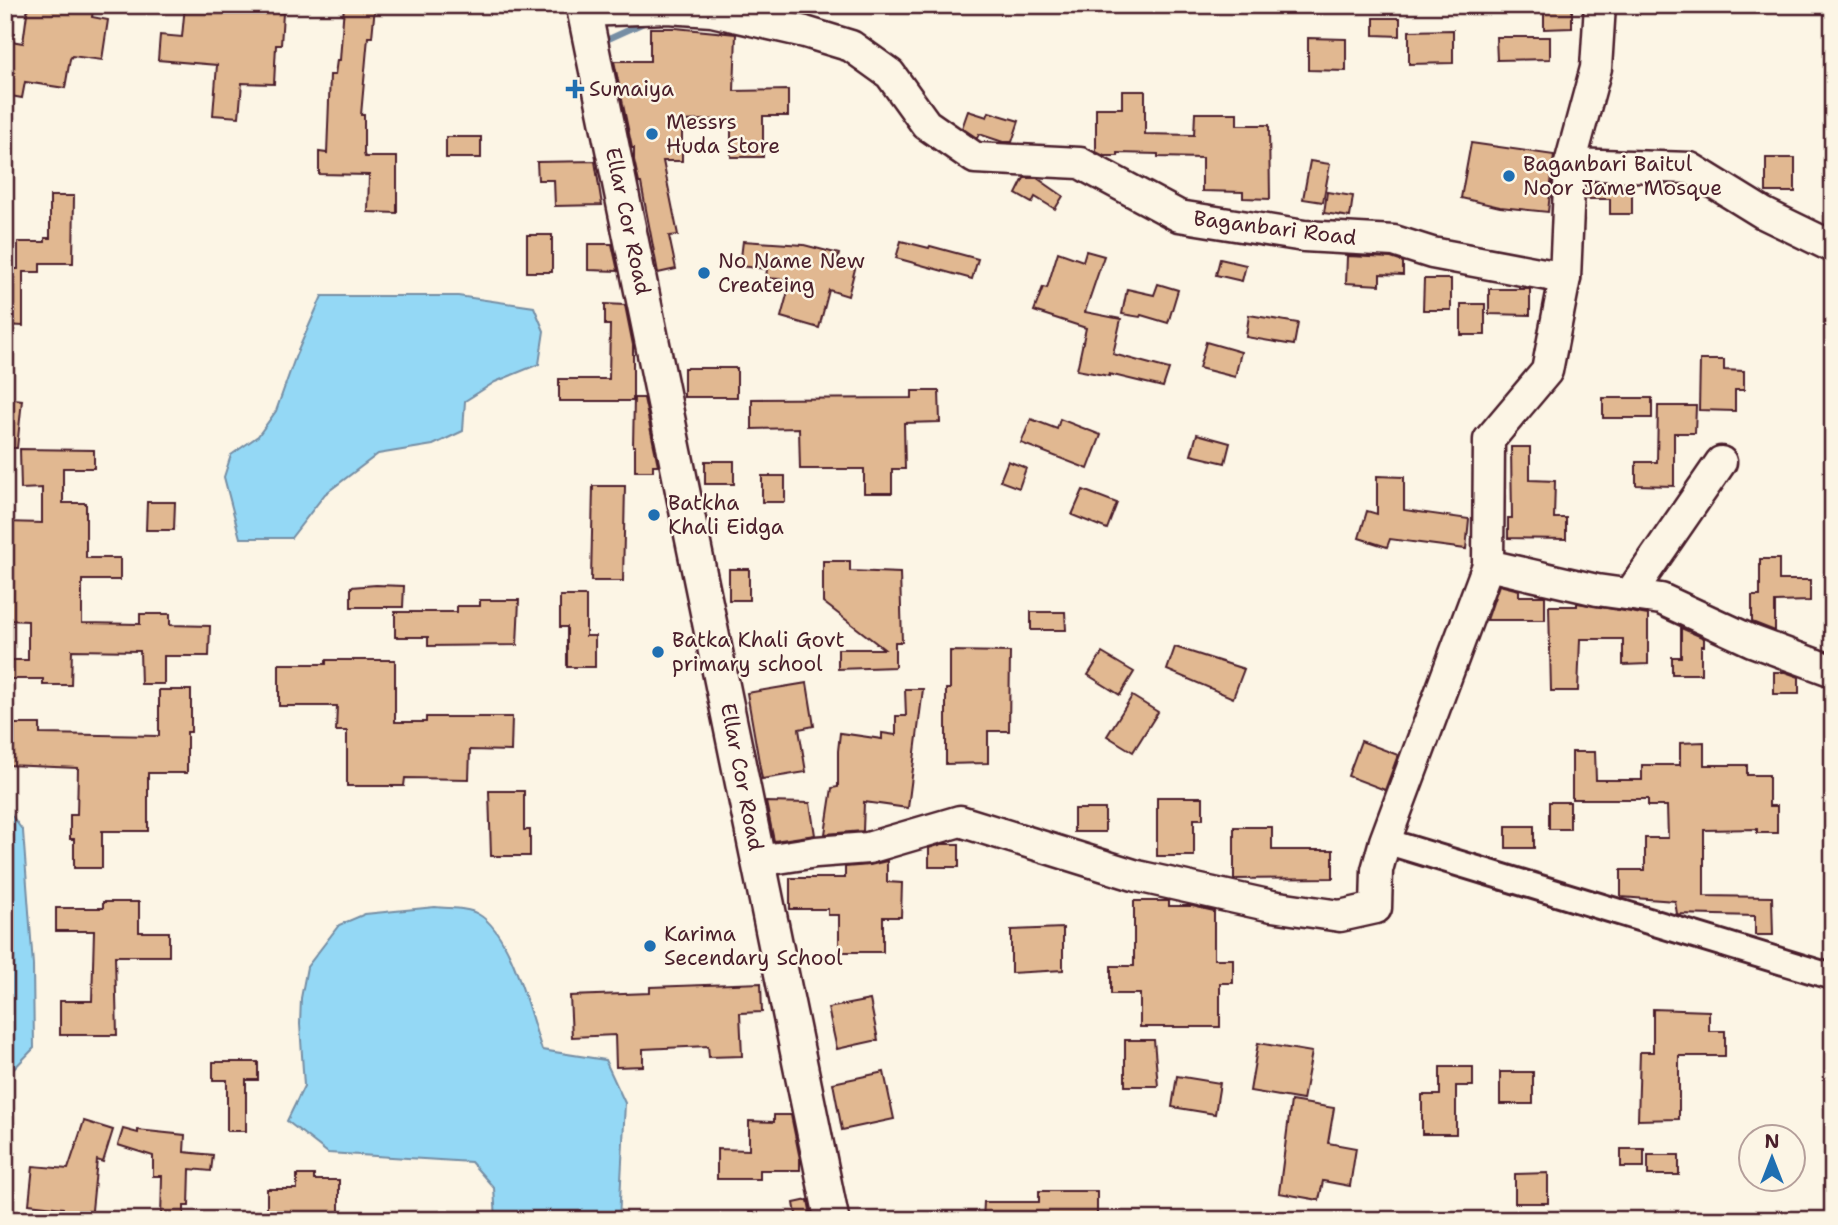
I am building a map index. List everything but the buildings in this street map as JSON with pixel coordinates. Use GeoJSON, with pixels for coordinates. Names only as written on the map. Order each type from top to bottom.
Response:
{"type":"FeatureCollection","features":[{"type":"Feature","properties":{"kind":"main road","name":"Ellar Cor Road"},"geometry":{"type":"LineString","coordinates":[[583,8],[832,1220]]}},
{"type":"Feature","properties":{"kind":"street"},"geometry":{"type":"LineString","coordinates":[[759,861],[816,852],[868,848],[960,821],[1137,876],[1272,906],[1339,915],[1376,908],[1377,870],[1385,841],[1488,565],[1489,440],[1547,371],[1565,278],[1570,164],[1596,68],[1600,5]]}},
{"type":"Feature","properties":{"kind":"street","name":"Baganbari Road"},"geometry":{"type":"LineString","coordinates":[[583,8],[712,11],[805,32],[850,46],[890,74],[926,124],[975,158],[1080,163],[1179,216],[1304,236],[1394,241],[1432,253],[1565,278]]}},
{"type":"Feature","properties":{"kind":"street"},"geometry":{"type":"LineString","coordinates":[[1570,164],[1690,167],[1763,213],[1833,247]]}},
{"type":"Feature","properties":{"kind":"street"},"geometry":{"type":"LineString","coordinates":[[1630,594],[1721,462]]}},
{"type":"Feature","properties":{"kind":"street"},"geometry":{"type":"LineString","coordinates":[[1488,565],[1597,590],[1661,599],[1752,641],[1833,671]]}},
{"type":"Feature","properties":{"kind":"street"},"geometry":{"type":"LineString","coordinates":[[1385,841],[1833,977]]}},
{"type":"Feature","properties":{"kind":"water"},"geometry":{"type":"Polygon","coordinates":[[[322,296],[458,296],[534,307],[544,331],[539,364],[495,382],[465,401],[463,431],[433,445],[378,454],[325,494],[291,538],[240,538],[224,477],[231,455],[258,436],[276,411],[296,355],[322,296]]]}},
{"type":"Feature","properties":{"kind":"water"},"geometry":{"type":"Polygon","coordinates":[[[5,806],[23,831],[33,965],[34,1048],[5,1078],[5,806]]]}},
{"type":"Feature","properties":{"kind":"water"},"geometry":{"type":"Polygon","coordinates":[[[435,907],[474,912],[490,924],[501,938],[518,975],[542,1050],[605,1060],[625,1103],[619,1220],[496,1220],[494,1188],[471,1162],[328,1153],[287,1121],[304,1086],[300,1024],[301,998],[307,967],[339,925],[365,914],[435,907]]]}},
{"type":"Feature","properties":{"kind":"waterway"},"geometry":{"type":"LineString","coordinates":[[602,42],[646,22]]}},
{"type":"Feature","properties":{"kind":"place","name":"Sumaiya"},"geometry":{"type":"Point","coordinates":[575,89]}},
{"type":"Feature","properties":{"kind":"place","name":"Messrs Huda Store"},"geometry":{"type":"Point","coordinates":[652,134]}},
{"type":"Feature","properties":{"kind":"place","name":"Baganbari Baitul Noor Jame Mosque"},"geometry":{"type":"Point","coordinates":[1509,176]}},
{"type":"Feature","properties":{"kind":"place","name":"No Name New Createing"},"geometry":{"type":"Point","coordinates":[704,273]}},
{"type":"Feature","properties":{"kind":"place","name":"Batkha Khali Eidga"},"geometry":{"type":"Point","coordinates":[654,515]}},
{"type":"Feature","properties":{"kind":"place","name":"Batka Khali Govt primary school"},"geometry":{"type":"Point","coordinates":[658,652]}},
{"type":"Feature","properties":{"kind":"place","name":"Karima Secendary School"},"geometry":{"type":"Point","coordinates":[650,946]}}]}
